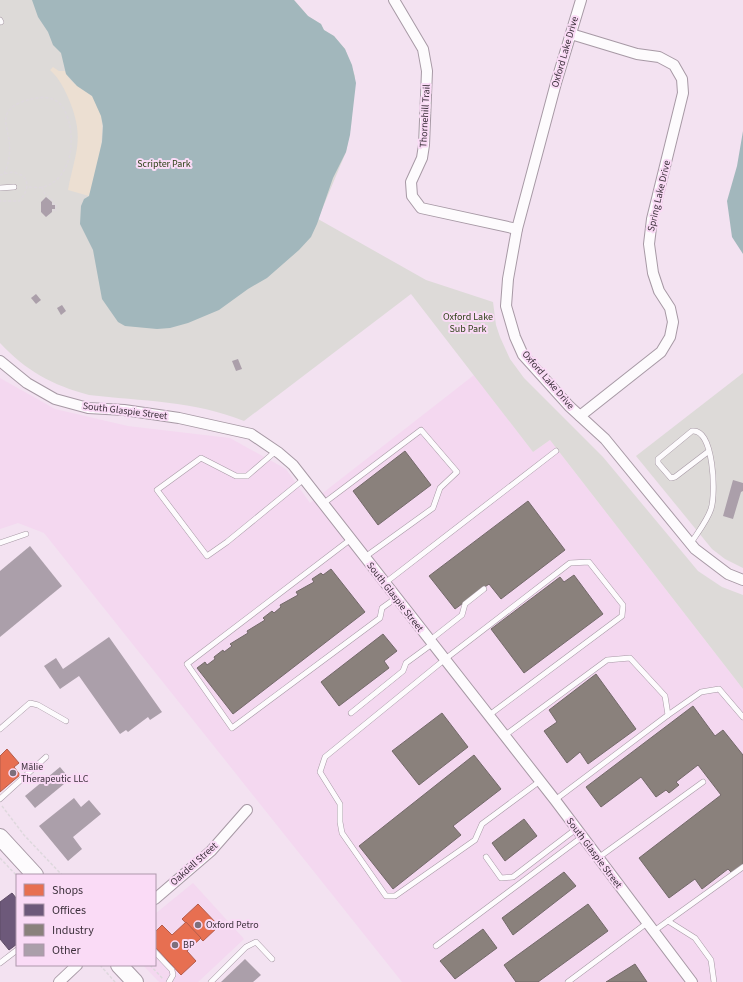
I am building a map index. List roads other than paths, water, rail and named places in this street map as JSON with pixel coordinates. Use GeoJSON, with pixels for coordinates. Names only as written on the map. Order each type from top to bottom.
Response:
{"type":"FeatureCollection","features":[{"type":"Feature","properties":{"kind":"main road"},"geometry":{"type":"LineString","coordinates":[[0,837],[35,874]]}},
{"type":"Feature","properties":{"kind":"main road"},"geometry":{"type":"LineString","coordinates":[[121,966],[135,982]]}},
{"type":"Feature","properties":{"kind":"street","name":"Thornehill Trail"},"geometry":{"type":"LineString","coordinates":[[394,0],[423,49],[427,71],[424,145],[422,158],[411,182],[412,196],[421,208],[517,229]]}},
{"type":"Feature","properties":{"kind":"street","name":"Oxford Lake Drive"},"geometry":{"type":"LineString","coordinates":[[580,0],[517,229],[508,279],[506,306],[515,336],[523,355],[580,416],[605,439],[691,544],[728,574],[743,580]]}},
{"type":"Feature","properties":{"kind":"street","name":"Spring Lake Drive"},"geometry":{"type":"LineString","coordinates":[[571,34],[637,54],[659,57],[674,65],[682,79],[683,93],[652,219],[649,244],[653,273],[659,291],[670,308],[673,322],[670,337],[661,352],[580,416]]}},
{"type":"Feature","properties":{"kind":"street","name":"South Glaspie Street"},"geometry":{"type":"LineString","coordinates":[[0,361],[26,383],[55,399],[88,408],[124,410],[216,425],[251,434],[293,465],[555,800],[692,982]]}},
{"type":"Feature","properties":{"kind":"street","name":"Oakdell Street"},"geometry":{"type":"LineString","coordinates":[[156,898],[211,851],[247,810]]}},
{"type":"Feature","properties":{"kind":"street"},"geometry":{"type":"LineString","coordinates":[[59,982],[75,966]]}},
{"type":"Feature","properties":{"kind":"lane"},"geometry":{"type":"LineString","coordinates":[[0,188],[14,187]]}},
{"type":"Feature","properties":{"kind":"lane"},"geometry":{"type":"LineString","coordinates":[[324,503],[421,430],[457,472],[440,488],[433,508],[365,557]]}},
{"type":"Feature","properties":{"kind":"lane"},"geometry":{"type":"LineString","coordinates":[[691,544],[709,515],[715,492],[709,451],[701,433],[692,431],[659,456],[658,463],[671,478],[675,477],[709,451]]}},
{"type":"Feature","properties":{"kind":"lane"},"geometry":{"type":"LineString","coordinates":[[276,451],[246,476],[236,476],[201,458],[157,490],[207,556],[227,542],[304,479]]}},
{"type":"Feature","properties":{"kind":"lane"},"geometry":{"type":"LineString","coordinates":[[385,583],[556,451]]}},
{"type":"Feature","properties":{"kind":"lane"},"geometry":{"type":"LineString","coordinates":[[0,542],[26,534]]}},
{"type":"Feature","properties":{"kind":"lane"},"geometry":{"type":"LineString","coordinates":[[351,539],[187,664],[232,728],[380,618],[382,608],[396,598]]}},
{"type":"Feature","properties":{"kind":"lane"},"geometry":{"type":"LineString","coordinates":[[488,716],[622,616],[623,605],[589,562],[570,563],[444,660],[325,757],[320,772],[340,804],[340,822],[342,833],[386,896],[395,896],[475,840],[482,824],[540,781]]}},
{"type":"Feature","properties":{"kind":"lane"},"geometry":{"type":"LineString","coordinates":[[351,713],[403,671],[406,664],[462,615],[465,604],[484,589]]}},
{"type":"Feature","properties":{"kind":"lane"},"geometry":{"type":"LineString","coordinates":[[504,736],[607,660],[630,658],[665,696],[668,715]]}},
{"type":"Feature","properties":{"kind":"lane"},"geometry":{"type":"LineString","coordinates":[[555,800],[701,692],[719,688],[743,717]]}},
{"type":"Feature","properties":{"kind":"lane"},"geometry":{"type":"LineString","coordinates":[[0,728],[30,704],[38,705],[66,721]]}},
{"type":"Feature","properties":{"kind":"lane"},"geometry":{"type":"LineString","coordinates":[[0,799],[46,757]]}},
{"type":"Feature","properties":{"kind":"lane"},"geometry":{"type":"LineString","coordinates":[[598,858],[703,782]]}},
{"type":"Feature","properties":{"kind":"lane"},"geometry":{"type":"LineString","coordinates":[[486,857],[501,878],[513,877],[579,833]]}},
{"type":"Feature","properties":{"kind":"lane"},"geometry":{"type":"LineString","coordinates":[[436,946],[579,833]]}},
{"type":"Feature","properties":{"kind":"lane"},"geometry":{"type":"LineString","coordinates":[[654,931],[743,868]]}},
{"type":"Feature","properties":{"kind":"lane"},"geometry":{"type":"LineString","coordinates":[[668,921],[696,938],[711,960],[714,982]]}},
{"type":"Feature","properties":{"kind":"lane"},"geometry":{"type":"LineString","coordinates":[[568,982],[647,923]]}},
{"type":"Feature","properties":{"kind":"lane"},"geometry":{"type":"LineString","coordinates":[[211,982],[246,947],[256,942],[272,959]]}},
{"type":"Feature","properties":{"kind":"lane"},"geometry":{"type":"LineString","coordinates":[[0,963],[16,951]]}},
{"type":"Feature","properties":{"kind":"lane"},"geometry":{"type":"LineString","coordinates":[[156,953],[172,970],[173,975],[169,982]]}},
{"type":"Feature","properties":{"kind":"place","name":"Mālie Therapeutic LLC"},"geometry":{"type":"Point","coordinates":[13,773]}},
{"type":"Feature","properties":{"kind":"place","name":"Oxford Petro"},"geometry":{"type":"Point","coordinates":[198,925]}},
{"type":"Feature","properties":{"kind":"place","name":"BP"},"geometry":{"type":"Point","coordinates":[175,945]}},
{"type":"Feature","properties":{"kind":"park label","name":"Scripter Park"},"geometry":{"type":"Point","coordinates":[164,164]}},
{"type":"Feature","properties":{"kind":"park label","name":"Oxford Lake Sub Park"},"geometry":{"type":"Point","coordinates":[468,322]}}]}
